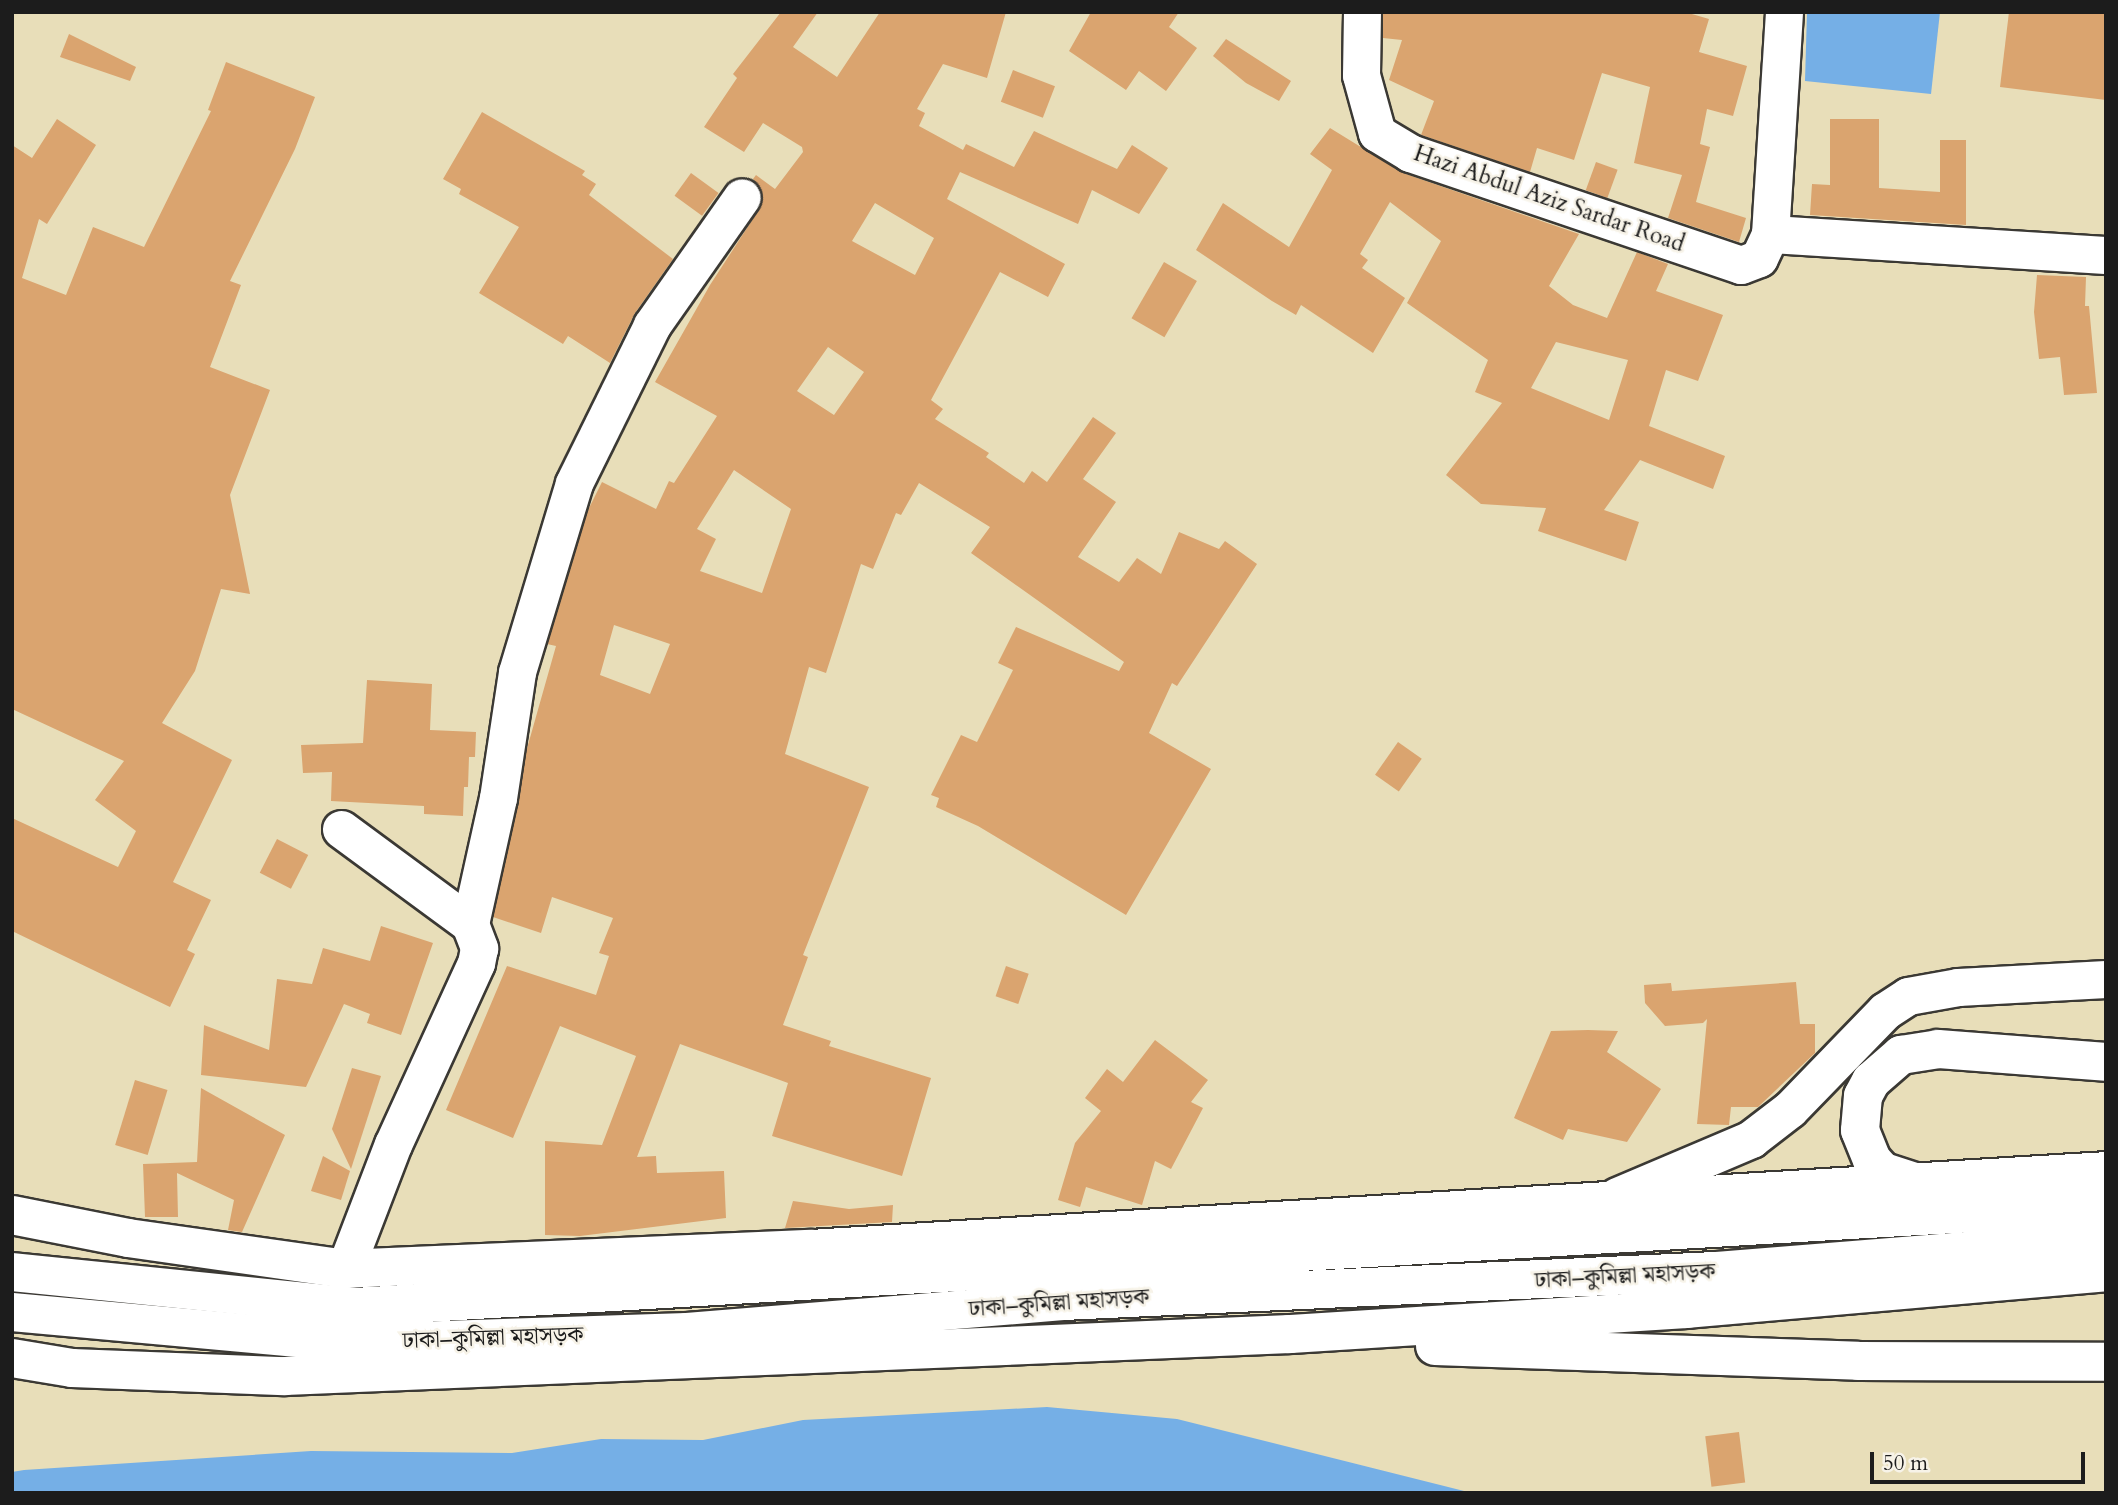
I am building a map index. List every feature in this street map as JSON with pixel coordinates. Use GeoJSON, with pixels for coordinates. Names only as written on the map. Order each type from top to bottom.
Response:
{"type":"FeatureCollection","features":[{"type":"Feature","properties":{"kind":"highway"},"geometry":{"type":"LineString","coordinates":[[1928,1185],[1882,1171],[1866,1146],[1860,1130],[1863,1096],[1886,1065],[1901,1055],[1938,1049],[2106,1062]]}},
{"type":"Feature","properties":{"kind":"highway"},"geometry":{"type":"LineString","coordinates":[[12,1215],[128,1238],[345,1269],[810,1249],[1613,1198],[1928,1185],[2106,1171]]}},
{"type":"Feature","properties":{"kind":"highway","name":"ঢাকা–কুমিল্লা মহাসড়ক"},"geometry":{"type":"LineString","coordinates":[[12,1272],[355,1307],[2106,1205]]}},
{"type":"Feature","properties":{"kind":"highway","name":"ঢাকা–কুমিল্লা মহাসড়ক"},"geometry":{"type":"LineString","coordinates":[[12,1312],[353,1343],[687,1332],[1063,1301],[1717,1271],[2106,1240]]}},
{"type":"Feature","properties":{"kind":"highway"},"geometry":{"type":"LineString","coordinates":[[12,1358],[72,1368],[285,1376],[1290,1334],[1687,1309],[2106,1272]]}},
{"type":"Feature","properties":{"kind":"highway"},"geometry":{"type":"LineString","coordinates":[[1290,1334],[1523,1350],[1858,1360],[2106,1362]]}},
{"type":"Feature","properties":{"kind":"street","name":"Hazi Abdul Aziz Sardar Road"},"geometry":{"type":"LineString","coordinates":[[1362,12],[1361,75],[1377,133],[1410,153],[1741,265],[1765,246],[2106,255]]}},
{"type":"Feature","properties":{"kind":"street"},"geometry":{"type":"LineString","coordinates":[[1765,246],[1784,12]]}},
{"type":"Feature","properties":{"kind":"street"},"geometry":{"type":"LineString","coordinates":[[470,924],[498,798],[517,672],[574,483],[652,325],[742,197]]}},
{"type":"Feature","properties":{"kind":"street"},"geometry":{"type":"LineString","coordinates":[[341,829],[470,924],[479,948],[476,963],[393,1144],[345,1269]]}},
{"type":"Feature","properties":{"kind":"street"},"geometry":{"type":"LineString","coordinates":[[1613,1198],[1751,1139],[1790,1109],[1885,1011],[1908,996],[1958,986],[2106,979]]}},
{"type":"Feature","properties":{"kind":"water"},"geometry":{"type":"Polygon","coordinates":[[[1807,12],[1940,12],[1931,94],[1805,81],[1807,12]]]}},
{"type":"Feature","properties":{"kind":"water"},"geometry":{"type":"Polygon","coordinates":[[[1047,1407],[1177,1419],[1472,1493],[12,1493],[12,1472],[24,1470],[311,1451],[512,1453],[601,1439],[703,1440],[803,1420],[1047,1407]]]}},
{"type":"Feature","properties":{"kind":"building"},"geometry":{"type":"Polygon","coordinates":[[[781,12],[818,12],[793,47],[837,77],[880,12],[1006,12],[987,78],[943,64],[917,109],[925,113],[919,126],[963,150],[966,144],[1014,167],[1034,131],[1117,169],[1132,145],[1168,168],[1139,214],[1092,190],[1078,224],[960,172],[947,199],[1065,264],[1048,297],[1000,272],[931,400],[943,409],[935,419],[989,453],[986,457],[1024,483],[1032,471],[1047,482],[1093,417],[1116,433],[1083,479],[1116,502],[1078,557],[1119,582],[1137,558],[1161,574],[1179,532],[1219,549],[1225,541],[1257,564],[1177,686],[1172,683],[1149,733],[1211,769],[1126,915],[978,826],[936,807],[939,798],[931,795],[961,735],[977,742],[1013,670],[998,663],[1016,627],[1119,671],[1124,662],[971,553],[990,527],[919,483],[901,515],[896,513],[873,569],[861,564],[826,673],[809,667],[785,754],[869,787],[803,955],[808,957],[783,1025],[831,1041],[829,1046],[931,1078],[902,1176],[772,1136],[788,1083],[680,1044],[637,1157],[656,1156],[657,1173],[724,1171],[726,1218],[580,1236],[545,1235],[545,1141],[602,1145],[636,1056],[560,1026],[513,1138],[446,1110],[507,966],[596,995],[609,956],[599,953],[613,918],[552,897],[541,933],[493,917],[526,752],[556,646],[547,644],[587,512],[602,482],[656,509],[669,481],[674,483],[717,416],[655,382],[710,285],[760,208],[761,189],[753,179],[756,175],[775,189],[803,152],[802,147],[763,123],[744,152],[704,127],[737,78],[733,74],[781,12]],[[875,203],[852,241],[915,275],[934,238],[875,203]],[[828,347],[797,391],[834,415],[864,372],[828,347]],[[734,470],[697,529],[716,539],[700,571],[762,593],[791,509],[734,470]],[[614,625],[600,675],[650,694],[670,644],[614,625]]]}},
{"type":"Feature","properties":{"kind":"building"},"geometry":{"type":"Polygon","coordinates":[[[1091,12],[1179,12],[1169,27],[1197,48],[1166,91],[1139,71],[1126,90],[1069,51],[1091,12]]]}},
{"type":"Feature","properties":{"kind":"building"},"geometry":{"type":"Polygon","coordinates":[[[1383,12],[1685,12],[1709,19],[1699,52],[1747,66],[1733,116],[1707,109],[1700,144],[1710,147],[1696,202],[1746,218],[1739,242],[1668,218],[1682,175],[1634,163],[1650,87],[1602,73],[1574,160],[1537,148],[1530,172],[1421,135],[1434,101],[1389,80],[1402,40],[1383,38],[1383,12]]]}},
{"type":"Feature","properties":{"kind":"building"},"geometry":{"type":"Polygon","coordinates":[[[2009,12],[2106,12],[2106,100],[2000,87],[2009,12]]]}},
{"type":"Feature","properties":{"kind":"building"},"geometry":{"type":"Polygon","coordinates":[[[69,34],[136,67],[130,81],[60,57],[69,34]]]}},
{"type":"Feature","properties":{"kind":"building"},"geometry":{"type":"Polygon","coordinates":[[[1226,39],[1291,81],[1279,101],[1246,83],[1213,56],[1226,39]]]}},
{"type":"Feature","properties":{"kind":"building"},"geometry":{"type":"Polygon","coordinates":[[[226,62],[315,97],[295,149],[230,281],[241,285],[210,367],[270,390],[230,495],[250,594],[221,589],[195,671],[162,723],[232,760],[173,882],[211,900],[187,950],[195,954],[170,1007],[12,931],[12,818],[118,867],[136,831],[95,800],[124,761],[12,709],[12,145],[32,158],[57,119],[96,145],[47,224],[39,219],[22,278],[66,295],[93,227],[144,247],[211,111],[208,110],[226,62]]]}},
{"type":"Feature","properties":{"kind":"building"},"geometry":{"type":"Polygon","coordinates":[[[1013,70],[1055,86],[1043,118],[1001,102],[1013,70]]]}},
{"type":"Feature","properties":{"kind":"building"},"geometry":{"type":"Polygon","coordinates":[[[482,112],[585,171],[582,175],[596,184],[589,195],[673,259],[635,313],[610,363],[568,336],[563,344],[479,293],[519,227],[459,194],[461,189],[443,179],[482,112]]]}},
{"type":"Feature","properties":{"kind":"building"},"geometry":{"type":"Polygon","coordinates":[[[1830,119],[1879,119],[1879,188],[1940,192],[1940,140],[1966,140],[1966,225],[1810,215],[1812,184],[1830,185],[1830,119]]]}},
{"type":"Feature","properties":{"kind":"building"},"geometry":{"type":"Polygon","coordinates":[[[1330,128],[1403,173],[1579,234],[1549,286],[1573,305],[1607,318],[1637,252],[1668,264],[1656,291],[1723,315],[1698,381],[1666,370],[1649,426],[1725,456],[1713,489],[1640,460],[1604,510],[1639,522],[1626,561],[1538,531],[1546,508],[1481,504],[1446,475],[1502,403],[1475,392],[1488,360],[1407,303],[1441,241],[1390,202],[1360,254],[1368,260],[1362,268],[1405,298],[1373,353],[1301,305],[1296,315],[1196,250],[1223,203],[1289,247],[1332,170],[1310,154],[1330,128]],[[1556,342],[1531,388],[1609,420],[1628,360],[1556,342]]]}},
{"type":"Feature","properties":{"kind":"building"},"geometry":{"type":"Polygon","coordinates":[[[1596,162],[1618,170],[1607,198],[1586,190],[1596,162]]]}},
{"type":"Feature","properties":{"kind":"building"},"geometry":{"type":"Polygon","coordinates":[[[691,173],[719,193],[702,216],[675,196],[691,173]]]}},
{"type":"Feature","properties":{"kind":"building"},"geometry":{"type":"Polygon","coordinates":[[[1164,262],[1197,281],[1164,337],[1132,318],[1164,262]]]}},
{"type":"Feature","properties":{"kind":"building"},"geometry":{"type":"Polygon","coordinates":[[[2037,275],[2086,277],[2085,306],[2089,306],[2097,393],[2064,395],[2060,357],[2039,359],[2034,312],[2037,275]]]}},
{"type":"Feature","properties":{"kind":"building"},"geometry":{"type":"Polygon","coordinates":[[[367,680],[432,684],[430,730],[476,732],[475,757],[469,757],[468,787],[464,787],[463,816],[424,814],[424,806],[331,801],[332,772],[303,773],[301,745],[363,743],[367,680]]]}},
{"type":"Feature","properties":{"kind":"building"},"geometry":{"type":"Polygon","coordinates":[[[1398,742],[1422,759],[1399,791],[1375,775],[1398,742]]]}},
{"type":"Feature","properties":{"kind":"building"},"geometry":{"type":"Polygon","coordinates":[[[277,839],[308,855],[291,889],[260,873],[277,839]]]}},
{"type":"Feature","properties":{"kind":"building"},"geometry":{"type":"Polygon","coordinates":[[[381,926],[433,943],[401,1035],[367,1023],[370,1014],[344,1004],[306,1087],[201,1075],[204,1025],[269,1050],[277,979],[312,984],[323,948],[370,961],[381,926]]]}},
{"type":"Feature","properties":{"kind":"building"},"geometry":{"type":"Polygon","coordinates":[[[1006,966],[1029,974],[1018,1004],[996,996],[1006,966]]]}},
{"type":"Feature","properties":{"kind":"building"},"geometry":{"type":"Polygon","coordinates":[[[1796,982],[1800,1024],[1815,1024],[1815,1053],[1758,1107],[1731,1107],[1729,1125],[1697,1124],[1707,1019],[1703,1023],[1665,1026],[1645,1003],[1644,985],[1671,983],[1672,991],[1796,982]]]}},
{"type":"Feature","properties":{"kind":"building"},"geometry":{"type":"Polygon","coordinates":[[[1551,1031],[1618,1031],[1607,1052],[1661,1089],[1627,1142],[1568,1129],[1563,1140],[1514,1118],[1551,1031]]]}},
{"type":"Feature","properties":{"kind":"building"},"geometry":{"type":"Polygon","coordinates":[[[1155,1040],[1208,1080],[1191,1102],[1203,1108],[1171,1169],[1155,1161],[1142,1205],[1086,1187],[1080,1207],[1058,1200],[1075,1143],[1101,1111],[1085,1098],[1107,1069],[1123,1082],[1155,1040]]]}},
{"type":"Feature","properties":{"kind":"building"},"geometry":{"type":"Polygon","coordinates":[[[352,1068],[381,1076],[351,1169],[332,1129],[352,1068]]]}},
{"type":"Feature","properties":{"kind":"building"},"geometry":{"type":"Polygon","coordinates":[[[135,1080],[168,1090],[148,1155],[115,1145],[135,1080]]]}},
{"type":"Feature","properties":{"kind":"building"},"geometry":{"type":"Polygon","coordinates":[[[201,1088],[285,1135],[242,1232],[228,1230],[234,1200],[177,1173],[178,1217],[145,1217],[143,1164],[197,1162],[201,1088]]]}},
{"type":"Feature","properties":{"kind":"building"},"geometry":{"type":"Polygon","coordinates":[[[323,1156],[350,1171],[341,1200],[311,1191],[323,1156]]]}},
{"type":"Feature","properties":{"kind":"building"},"geometry":{"type":"Polygon","coordinates":[[[793,1201],[849,1209],[893,1205],[892,1222],[785,1228],[793,1201]]]}},
{"type":"Feature","properties":{"kind":"building"},"geometry":{"type":"Polygon","coordinates":[[[1739,1432],[1745,1483],[1711,1487],[1705,1436],[1739,1432]]]}}]}
